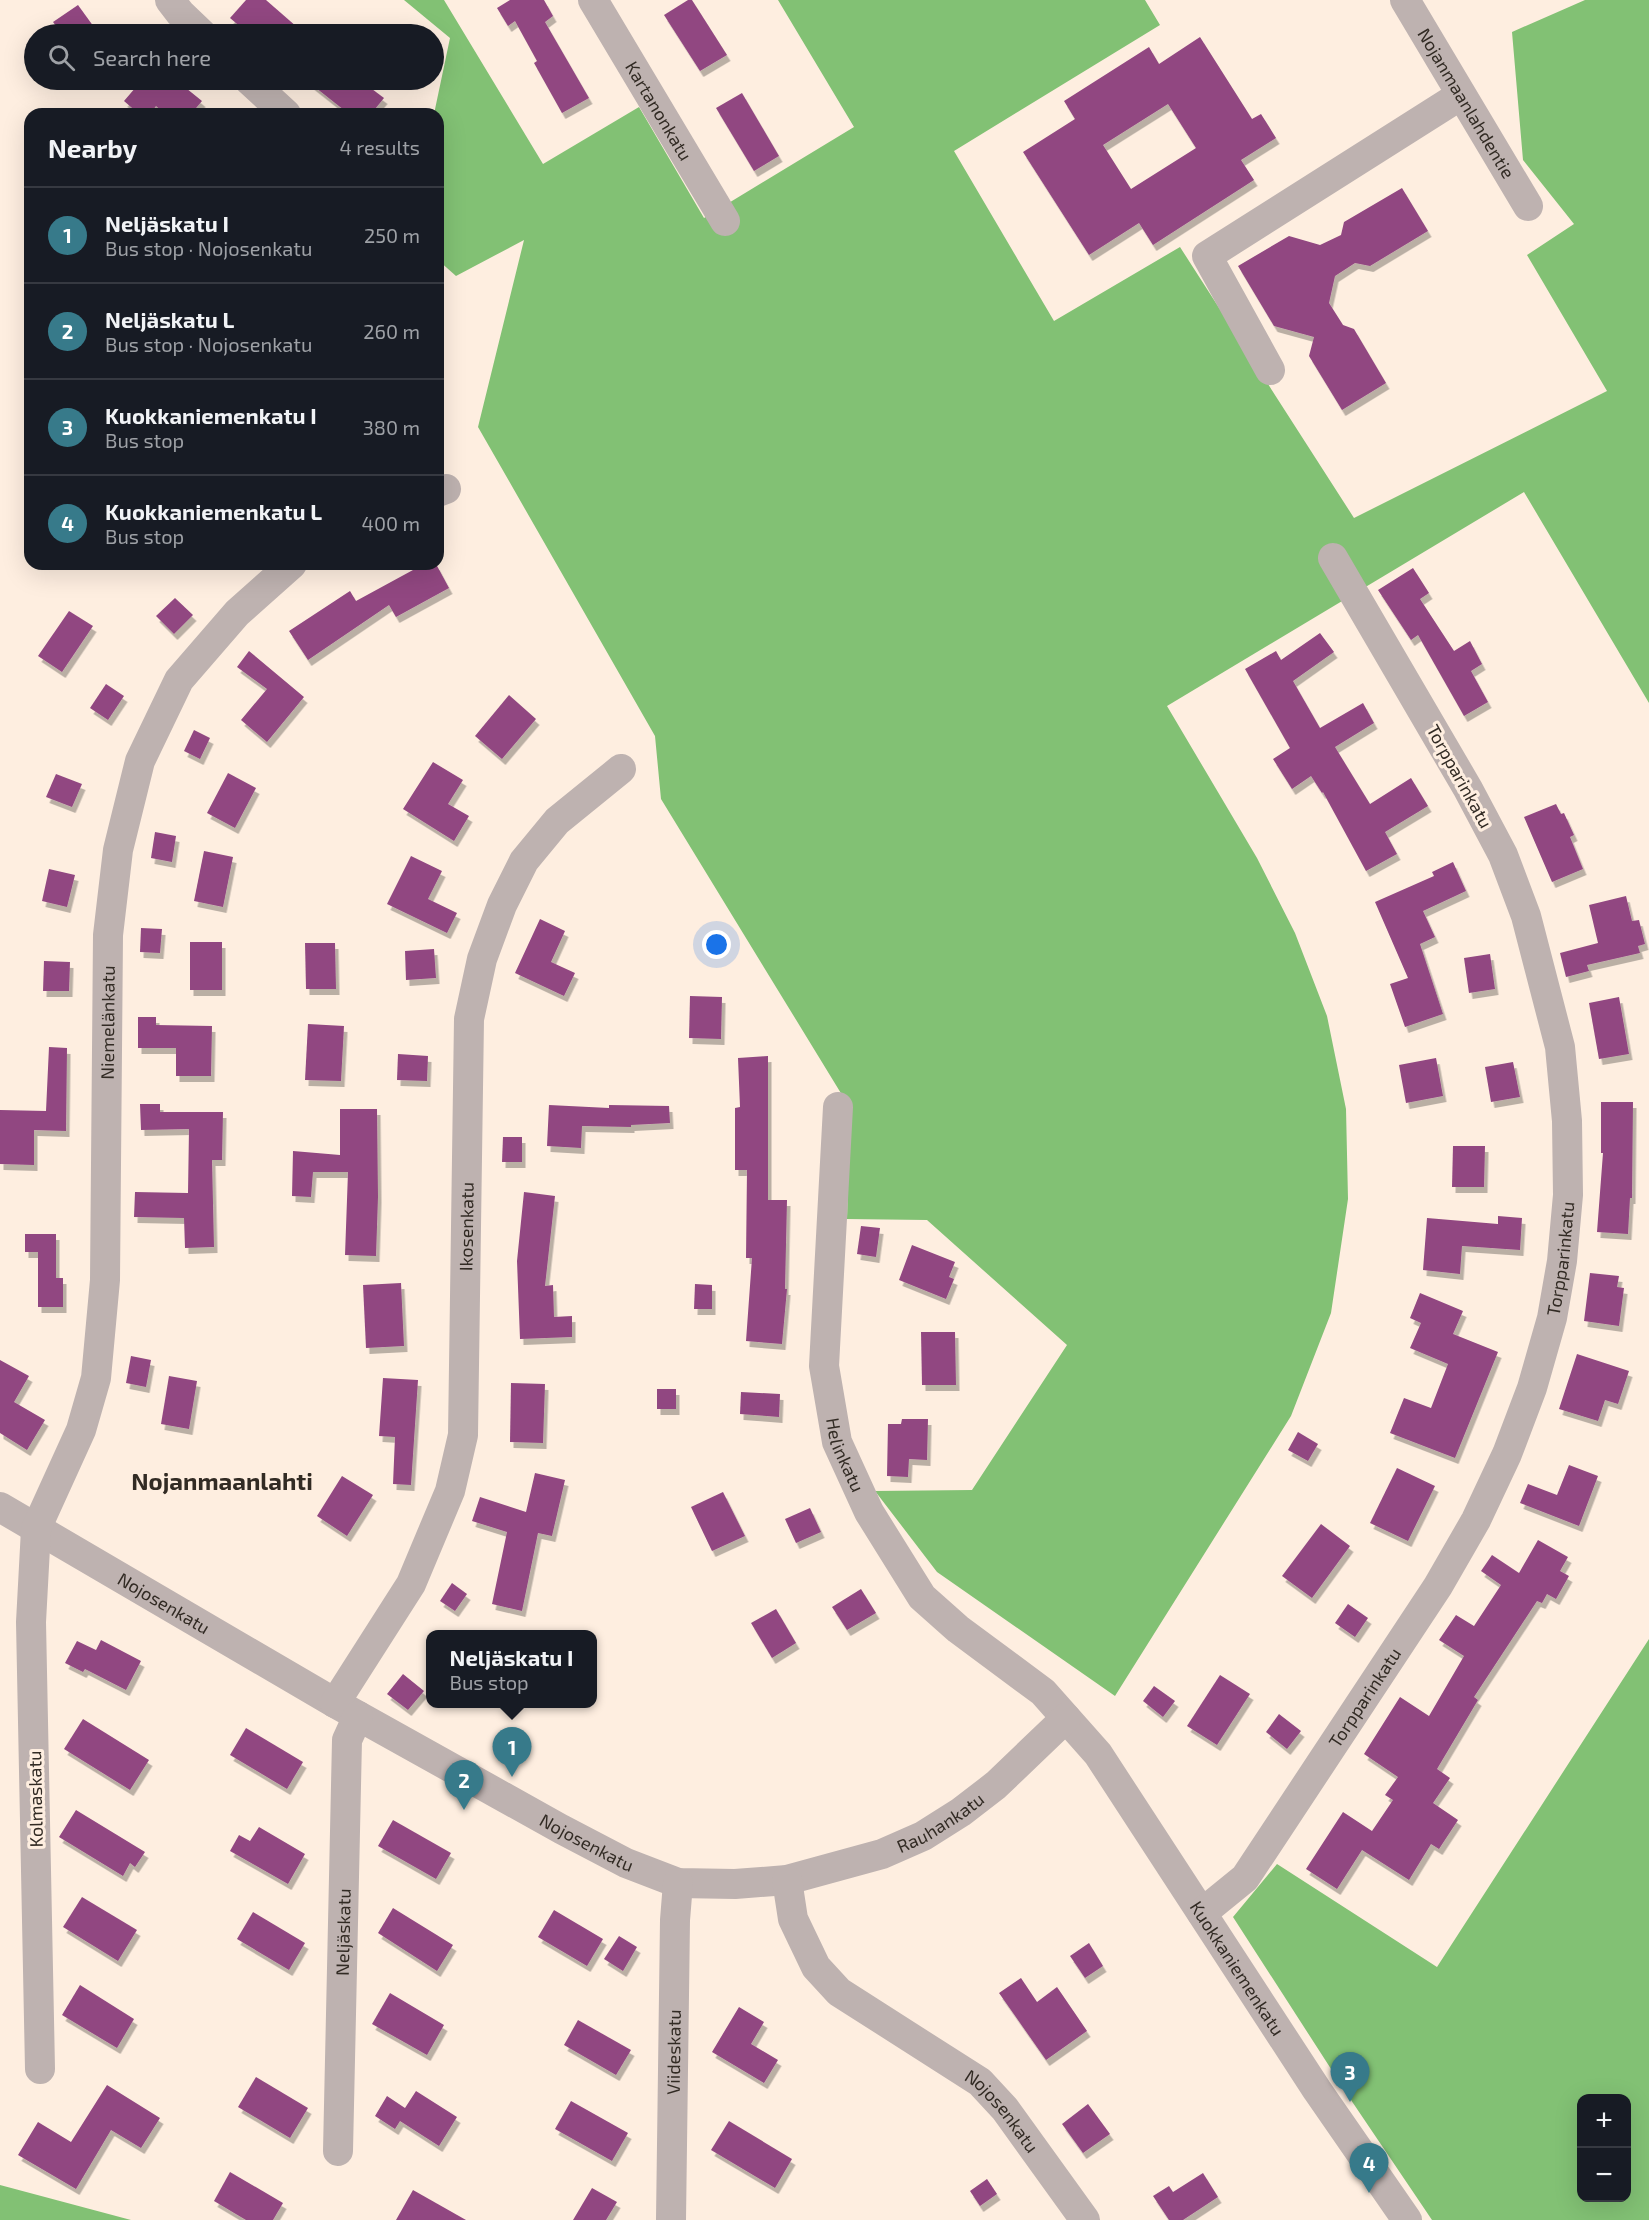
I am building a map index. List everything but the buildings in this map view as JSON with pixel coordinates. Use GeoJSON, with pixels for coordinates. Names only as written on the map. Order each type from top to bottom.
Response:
{"type":"FeatureCollection","features":[{"type":"Feature","properties":{"kind":"street"},"geometry":{"type":"LineString","coordinates":[[170,0],[191,24]]}},
{"type":"Feature","properties":{"kind":"street","name":"Kartanonkatu"},"geometry":{"type":"LineString","coordinates":[[594,0],[725,221]]}},
{"type":"Feature","properties":{"kind":"street","name":"Nojanmaanlahdentie"},"geometry":{"type":"LineString","coordinates":[[1405,0],[1528,206]]}},
{"type":"Feature","properties":{"kind":"street"},"geometry":{"type":"LineString","coordinates":[[260,90],[279,108]]}},
{"type":"Feature","properties":{"kind":"street"},"geometry":{"type":"LineString","coordinates":[[1270,370],[1207,256],[1461,95]]}},
{"type":"Feature","properties":{"kind":"street","name":"Torpparinkatu"},"geometry":{"type":"LineString","coordinates":[[1203,1913],[1245,1878],[1438,1586],[1476,1520],[1507,1454],[1532,1388],[1552,1318],[1562,1261],[1568,1195],[1567,1121],[1560,1047],[1526,916],[1503,855],[1468,789],[1333,558]]}},
{"type":"Feature","properties":{"kind":"street","name":"Niemelänkatu"},"geometry":{"type":"LineString","coordinates":[[36,1529],[81,1430],[96,1378],[105,1280],[108,935],[118,850],[140,761],[179,680],[237,613],[285,570]]}},
{"type":"Feature","properties":{"kind":"street","name":"Ikosenkatu"},"geometry":{"type":"LineString","coordinates":[[346,1709],[411,1584],[450,1491],[463,1435],[469,1019],[482,959],[502,905],[524,861],[557,821],[621,769]]}},
{"type":"Feature","properties":{"kind":"street","name":"Helinkatu"},"geometry":{"type":"LineString","coordinates":[[838,1107],[824,1366],[837,1442],[869,1512],[922,1597],[958,1629],[1043,1692],[1066,1718]]}},
{"type":"Feature","properties":{"kind":"street","name":"Nojosenkatu"},"geometry":{"type":"LineString","coordinates":[[0,1507],[346,1709],[616,1858],[678,1883],[735,1884],[787,1880],[793,1919],[816,1966],[839,1992],[980,2082],[1005,2109],[1085,2220]]}},
{"type":"Feature","properties":{"kind":"street","name":"Kolmaskatu"},"geometry":{"type":"LineString","coordinates":[[36,1529],[31,1622],[40,2069]]}},
{"type":"Feature","properties":{"kind":"street","name":"Neljäskatu"},"geometry":{"type":"LineString","coordinates":[[338,2151],[348,1740],[346,1709]]}},
{"type":"Feature","properties":{"kind":"street","name":"Kuokkaniemenkatu"},"geometry":{"type":"LineString","coordinates":[[1066,1718],[1098,1754],[1317,2090],[1407,2220]]}},
{"type":"Feature","properties":{"kind":"street","name":"Rauhankatu"},"geometry":{"type":"LineString","coordinates":[[787,1880],[882,1854],[923,1836],[961,1812],[996,1785],[1066,1718]]}},
{"type":"Feature","properties":{"kind":"street","name":"Viideskatu"},"geometry":{"type":"LineString","coordinates":[[672,2220],[675,1920],[678,1883]]}},
{"type":"Feature","properties":{"kind":"green space"},"geometry":{"type":"Polygon","coordinates":[[[404,0],[444,0],[543,164],[639,107],[704,218],[854,127],[778,0],[1145,0],[1160,25],[954,151],[1054,321],[1180,247],[1354,518],[1607,391],[1527,255],[1574,224],[1523,160],[1512,32],[1585,0],[1649,0],[1649,703],[1524,492],[1167,706],[1257,858],[1295,933],[1327,1016],[1346,1109],[1348,1199],[1331,1313],[1291,1416],[1115,1696],[937,1572],[875,1491],[972,1490],[1067,1345],[927,1220],[847,1219],[850,1108],[661,799],[655,736],[478,427],[524,240],[456,276],[444,265],[444,108],[435,108],[439,90],[444,90],[444,66],[450,38],[444,33],[444,24],[433,24],[404,0]]]}},
{"type":"Feature","properties":{"kind":"green space"},"geometry":{"type":"Polygon","coordinates":[[[1649,1639],[1649,2220],[1432,2220],[1353,2103],[1233,1917],[1277,1864],[1437,1967],[1649,1639]]]}},
{"type":"Feature","properties":{"kind":"green space"},"geometry":{"type":"Polygon","coordinates":[[[0,2185],[131,2220],[0,2220],[0,2185]]]}},
{"type":"Feature","properties":{"kind":"place","name":"Neljäskatu I"},"geometry":{"type":"Point","coordinates":[512,1777]}},
{"type":"Feature","properties":{"kind":"place","name":"Neljäskatu L"},"geometry":{"type":"Point","coordinates":[464,1810]}},
{"type":"Feature","properties":{"kind":"place","name":"Kuokkaniemenkatu I"},"geometry":{"type":"Point","coordinates":[1350,2102]}},
{"type":"Feature","properties":{"kind":"place","name":"Kuokkaniemenkatu L"},"geometry":{"type":"Point","coordinates":[1369,2193]}},
{"type":"Feature","properties":{"kind":"district","name":"Nojanmaanlahti"},"geometry":{"type":"Point","coordinates":[222,1480]}}]}
